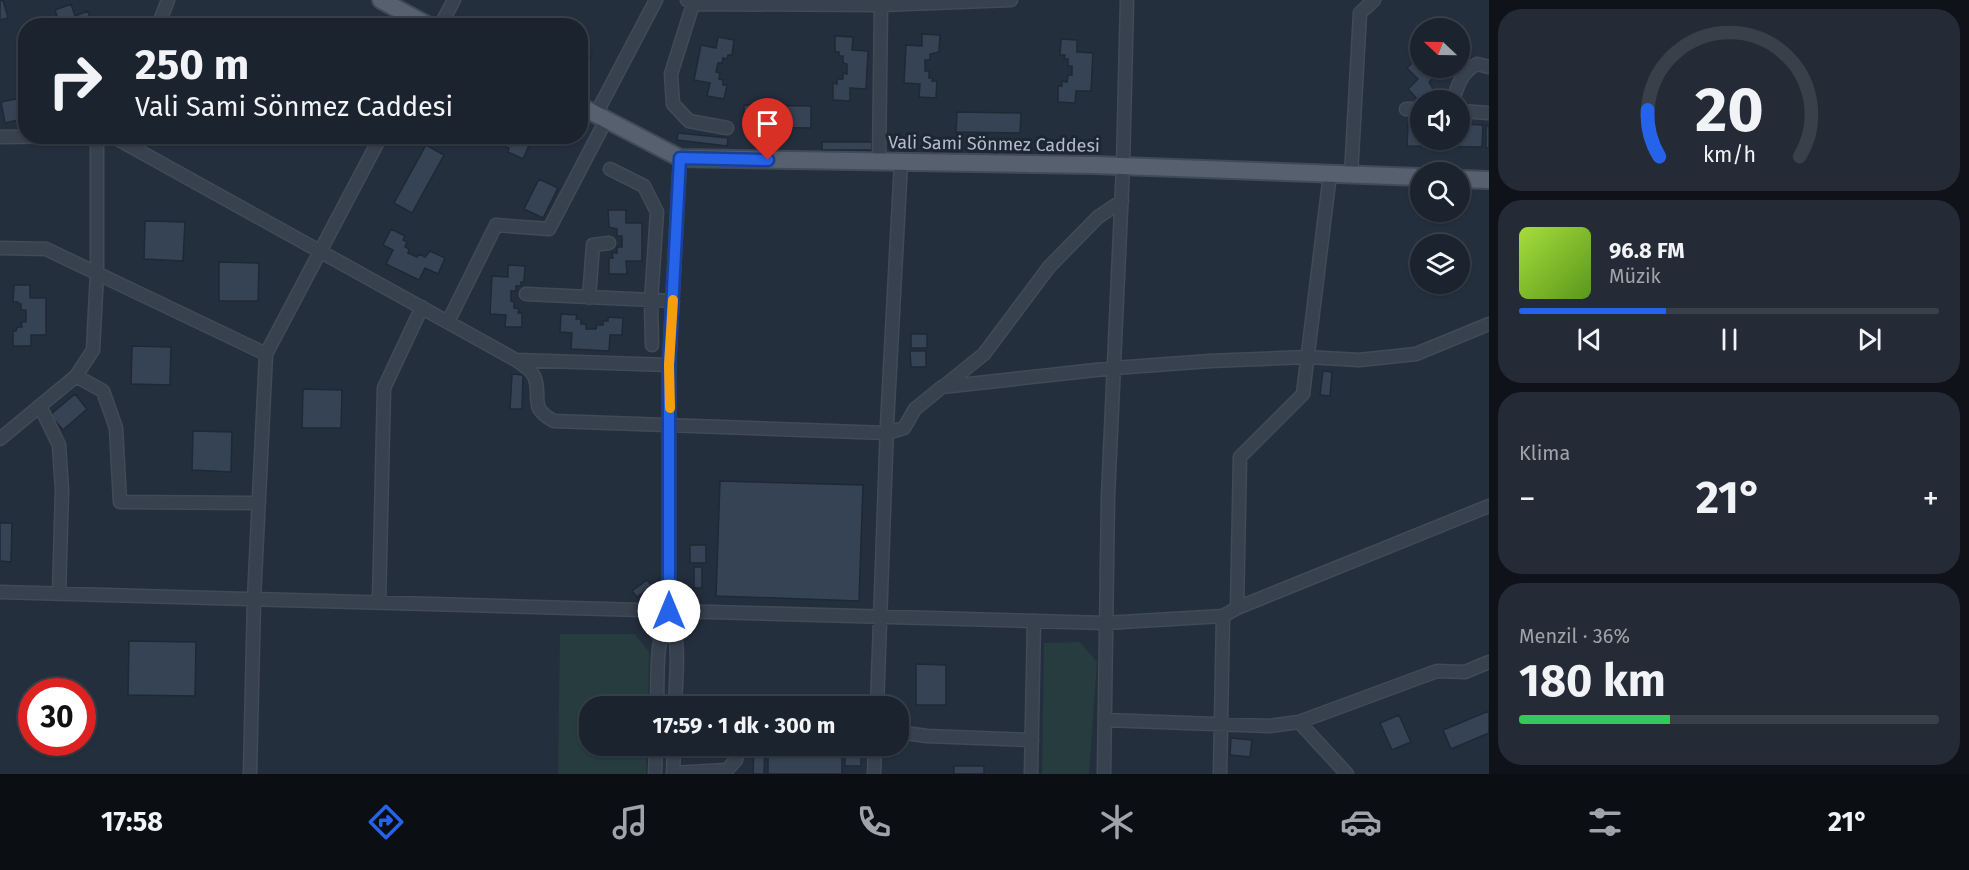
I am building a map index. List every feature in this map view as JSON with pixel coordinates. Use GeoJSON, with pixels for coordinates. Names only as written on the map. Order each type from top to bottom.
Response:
{"type":"FeatureCollection","features":[{"type":"Feature","properties":{"kind":"main road"},"geometry":{"type":"LineString","coordinates":[[381,0],[414,18]]}},
{"type":"Feature","properties":{"kind":"main road","name":"Vali Sami Sönmez Caddesi"},"geometry":{"type":"LineString","coordinates":[[588,110],[680,158],[1123,166],[1410,177]]}},
{"type":"Feature","properties":{"kind":"main road"},"geometry":{"type":"LineString","coordinates":[[1470,179],[1489,180]]}},
{"type":"Feature","properties":{"kind":"street"},"geometry":{"type":"LineString","coordinates":[[161,18],[168,0]]}},
{"type":"Feature","properties":{"kind":"street"},"geometry":{"type":"LineString","coordinates":[[444,18],[454,0]]}},
{"type":"Feature","properties":{"kind":"street"},"geometry":{"type":"LineString","coordinates":[[448,322],[496,225],[549,229],[656,0]]}},
{"type":"Feature","properties":{"kind":"street"},"geometry":{"type":"LineString","coordinates":[[727,129],[689,121],[673,104],[671,74],[690,2],[846,2],[881,5],[1011,0]]}},
{"type":"Feature","properties":{"kind":"street"},"geometry":{"type":"LineString","coordinates":[[1104,774],[1108,495],[1122,201],[1127,0]]}},
{"type":"Feature","properties":{"kind":"street"},"geometry":{"type":"LineString","coordinates":[[1351,175],[1360,14],[1374,0]]}},
{"type":"Feature","properties":{"kind":"street"},"geometry":{"type":"LineString","coordinates":[[879,162],[881,5]]}},
{"type":"Feature","properties":{"kind":"street"},"geometry":{"type":"LineString","coordinates":[[1456,90],[1467,69],[1477,64],[1489,67]]}},
{"type":"Feature","properties":{"kind":"street"},"geometry":{"type":"LineString","coordinates":[[1470,112],[1489,113]]}},
{"type":"Feature","properties":{"kind":"street"},"geometry":{"type":"LineString","coordinates":[[0,137],[18,137]]}},
{"type":"Feature","properties":{"kind":"street"},"geometry":{"type":"LineString","coordinates":[[0,439],[76,376],[93,350],[97,273],[97,144]]}},
{"type":"Feature","properties":{"kind":"street"},"geometry":{"type":"LineString","coordinates":[[127,144],[516,360],[533,375],[536,386],[536,404],[543,415],[554,421],[887,433],[904,428],[915,409],[984,354],[1049,267],[1098,217],[1122,201]]}},
{"type":"Feature","properties":{"kind":"street"},"geometry":{"type":"LineString","coordinates":[[250,774],[254,599],[266,354],[377,144]]}},
{"type":"Feature","properties":{"kind":"street"},"geometry":{"type":"LineString","coordinates":[[675,696],[676,629],[669,611],[669,365],[680,158]]}},
{"type":"Feature","properties":{"kind":"street"},"geometry":{"type":"LineString","coordinates":[[877,696],[887,433],[901,162]]}},
{"type":"Feature","properties":{"kind":"street"},"geometry":{"type":"LineString","coordinates":[[610,169],[644,186],[657,212],[651,301],[652,345]]}},
{"type":"Feature","properties":{"kind":"street"},"geometry":{"type":"LineString","coordinates":[[1237,608],[1240,457],[1303,394],[1330,174]]}},
{"type":"Feature","properties":{"kind":"street"},"geometry":{"type":"LineString","coordinates":[[590,298],[593,245],[609,243]]}},
{"type":"Feature","properties":{"kind":"street"},"geometry":{"type":"LineString","coordinates":[[0,248],[46,249],[266,354]]}},
{"type":"Feature","properties":{"kind":"street"},"geometry":{"type":"LineString","coordinates":[[525,294],[673,301]]}},
{"type":"Feature","properties":{"kind":"street"},"geometry":{"type":"LineString","coordinates":[[379,603],[384,388],[422,307]]}},
{"type":"Feature","properties":{"kind":"street"},"geometry":{"type":"LineString","coordinates":[[942,387],[1114,368],[1210,361],[1307,357],[1359,360],[1416,354],[1489,324]]}},
{"type":"Feature","properties":{"kind":"street"},"geometry":{"type":"LineString","coordinates":[[516,360],[669,365]]}},
{"type":"Feature","properties":{"kind":"street"},"geometry":{"type":"LineString","coordinates":[[76,376],[103,391],[116,428],[120,502],[259,503]]}},
{"type":"Feature","properties":{"kind":"street"},"geometry":{"type":"LineString","coordinates":[[40,406],[59,445],[62,490],[59,594]]}},
{"type":"Feature","properties":{"kind":"street"},"geometry":{"type":"LineString","coordinates":[[0,592],[1034,621],[1105,622],[1223,616],[1237,608],[1489,506]]}},
{"type":"Feature","properties":{"kind":"street"},"geometry":{"type":"LineString","coordinates":[[657,696],[659,642],[662,626],[669,611]]}},
{"type":"Feature","properties":{"kind":"street"},"geometry":{"type":"LineString","coordinates":[[1221,774],[1223,616]]}},
{"type":"Feature","properties":{"kind":"street"},"geometry":{"type":"LineString","coordinates":[[1031,774],[1034,621]]}},
{"type":"Feature","properties":{"kind":"street"},"geometry":{"type":"LineString","coordinates":[[1105,720],[1269,726],[1299,722],[1437,671],[1465,672],[1489,662]]}},
{"type":"Feature","properties":{"kind":"street"},"geometry":{"type":"LineString","coordinates":[[1299,722],[1347,774]]}},
{"type":"Feature","properties":{"kind":"street"},"geometry":{"type":"LineString","coordinates":[[909,734],[1032,740]]}},
{"type":"Feature","properties":{"kind":"street"},"geometry":{"type":"LineString","coordinates":[[655,774],[656,756]]}},
{"type":"Feature","properties":{"kind":"street"},"geometry":{"type":"LineString","coordinates":[[674,756],[673,773],[728,770],[737,756]]}},
{"type":"Feature","properties":{"kind":"street"},"geometry":{"type":"LineString","coordinates":[[874,774],[875,756]]}},
{"type":"Feature","properties":{"kind":"green space"},"geometry":{"type":"Polygon","coordinates":[[[560,634],[635,634],[649,652],[648,696],[579,696],[579,756],[646,756],[646,774],[558,774],[560,634]]]}},
{"type":"Feature","properties":{"kind":"green space"},"geometry":{"type":"Polygon","coordinates":[[[1080,642],[1097,662],[1089,774],[1042,774],[1044,643],[1080,642]]]}},
{"type":"Feature","properties":{"kind":"building"},"geometry":{"type":"Polygon","coordinates":[[[3,0],[8,18],[0,20],[0,1],[3,0]]]}},
{"type":"Feature","properties":{"kind":"building"},"geometry":{"type":"Polygon","coordinates":[[[71,4],[75,16],[88,11],[90,18],[58,18],[55,10],[71,4]]]}},
{"type":"Feature","properties":{"kind":"building"},"geometry":{"type":"Polygon","coordinates":[[[922,34],[940,35],[939,52],[930,54],[930,60],[925,60],[925,71],[929,71],[929,78],[937,81],[936,98],[919,97],[920,84],[904,83],[906,45],[922,46],[922,34]]]}},
{"type":"Feature","properties":{"kind":"building"},"geometry":{"type":"Polygon","coordinates":[[[835,36],[853,37],[852,50],[868,51],[866,89],[850,88],[850,101],[833,100],[833,83],[837,84],[837,79],[843,79],[843,73],[847,74],[847,64],[843,63],[843,56],[835,52],[835,36]]]}},
{"type":"Feature","properties":{"kind":"building"},"geometry":{"type":"Polygon","coordinates":[[[718,37],[734,40],[732,55],[728,55],[727,59],[723,58],[722,63],[718,63],[716,72],[720,73],[719,79],[723,80],[723,85],[727,85],[724,99],[707,96],[710,83],[694,80],[701,45],[716,48],[718,37]]]}},
{"type":"Feature","properties":{"kind":"building"},"geometry":{"type":"Polygon","coordinates":[[[1061,39],[1077,40],[1077,52],[1093,53],[1091,91],[1076,91],[1075,103],[1058,102],[1058,86],[1062,86],[1062,81],[1067,82],[1068,75],[1072,75],[1072,66],[1068,66],[1068,59],[1064,59],[1065,55],[1060,55],[1061,39]]]}},
{"type":"Feature","properties":{"kind":"building"},"geometry":{"type":"Polygon","coordinates":[[[1433,78],[1429,82],[1433,89],[1410,91],[1408,89],[1418,79],[1433,78]]]}},
{"type":"Feature","properties":{"kind":"building"},"geometry":{"type":"Polygon","coordinates":[[[18,99],[18,120],[5,123],[1,102],[18,99]]]}},
{"type":"Feature","properties":{"kind":"building"},"geometry":{"type":"Polygon","coordinates":[[[744,105],[811,106],[811,128],[744,127],[744,105]]]}},
{"type":"Feature","properties":{"kind":"building"},"geometry":{"type":"Polygon","coordinates":[[[957,112],[1021,113],[1020,133],[956,132],[957,112]]]}},
{"type":"Feature","properties":{"kind":"building"},"geometry":{"type":"Polygon","coordinates":[[[1408,123],[1410,123],[1410,146],[1407,146],[1408,123]]]}},
{"type":"Feature","properties":{"kind":"building"},"geometry":{"type":"Polygon","coordinates":[[[1470,124],[1483,125],[1482,147],[1470,147],[1470,124]]]}},
{"type":"Feature","properties":{"kind":"building"},"geometry":{"type":"Polygon","coordinates":[[[1486,126],[1489,126],[1489,148],[1486,148],[1486,126]]]}},
{"type":"Feature","properties":{"kind":"building"},"geometry":{"type":"Polygon","coordinates":[[[678,133],[728,138],[727,146],[677,140],[678,133]]]}},
{"type":"Feature","properties":{"kind":"building"},"geometry":{"type":"Polygon","coordinates":[[[822,142],[872,142],[872,150],[822,150],[822,142]]]}},
{"type":"Feature","properties":{"kind":"building"},"geometry":{"type":"Polygon","coordinates":[[[507,144],[530,144],[523,159],[508,152],[509,148],[506,147],[507,144]]]}},
{"type":"Feature","properties":{"kind":"building"},"geometry":{"type":"Polygon","coordinates":[[[426,145],[444,155],[412,213],[394,203],[426,145]]]}},
{"type":"Feature","properties":{"kind":"building"},"geometry":{"type":"Polygon","coordinates":[[[539,179],[558,188],[543,218],[524,209],[539,179]]]}},
{"type":"Feature","properties":{"kind":"building"},"geometry":{"type":"Polygon","coordinates":[[[608,210],[626,210],[626,223],[642,223],[642,261],[626,261],[627,274],[609,274],[609,258],[613,258],[612,253],[617,253],[617,247],[622,247],[622,236],[617,236],[617,229],[609,227],[608,210]]]}},
{"type":"Feature","properties":{"kind":"building"},"geometry":{"type":"Polygon","coordinates":[[[145,221],[185,222],[183,261],[144,259],[145,221]]]}},
{"type":"Feature","properties":{"kind":"building"},"geometry":{"type":"Polygon","coordinates":[[[391,229],[405,236],[403,240],[407,242],[405,247],[409,249],[408,253],[417,257],[419,254],[425,257],[430,251],[445,258],[438,274],[425,268],[419,280],[386,264],[393,250],[383,245],[391,229]]]}},
{"type":"Feature","properties":{"kind":"building"},"geometry":{"type":"Polygon","coordinates":[[[219,262],[259,263],[258,301],[219,301],[219,262]]]}},
{"type":"Feature","properties":{"kind":"building"},"geometry":{"type":"Polygon","coordinates":[[[508,265],[525,266],[524,282],[521,282],[521,286],[516,286],[516,291],[511,291],[514,308],[519,309],[518,313],[522,313],[522,327],[505,327],[506,315],[490,314],[492,276],[508,277],[508,265]]]}},
{"type":"Feature","properties":{"kind":"building"},"geometry":{"type":"Polygon","coordinates":[[[14,285],[30,285],[30,298],[46,298],[46,335],[31,335],[31,346],[13,346],[13,331],[16,331],[17,327],[22,327],[21,322],[26,322],[26,310],[21,310],[21,304],[18,302],[13,302],[14,285]]]}},
{"type":"Feature","properties":{"kind":"building"},"geometry":{"type":"Polygon","coordinates":[[[561,314],[577,315],[576,319],[581,319],[581,324],[586,324],[586,329],[596,329],[597,325],[603,325],[603,321],[608,321],[608,317],[623,318],[622,335],[610,335],[609,351],[571,349],[572,333],[560,332],[561,314]]]}},
{"type":"Feature","properties":{"kind":"building"},"geometry":{"type":"Polygon","coordinates":[[[911,334],[927,334],[927,348],[911,348],[911,334]]]}},
{"type":"Feature","properties":{"kind":"building"},"geometry":{"type":"Polygon","coordinates":[[[132,346],[171,347],[170,385],[131,384],[132,346]]]}},
{"type":"Feature","properties":{"kind":"building"},"geometry":{"type":"Polygon","coordinates":[[[910,351],[926,351],[926,367],[911,367],[910,351]]]}},
{"type":"Feature","properties":{"kind":"building"},"geometry":{"type":"Polygon","coordinates":[[[1323,371],[1332,372],[1330,396],[1320,395],[1323,371]]]}},
{"type":"Feature","properties":{"kind":"building"},"geometry":{"type":"Polygon","coordinates":[[[512,374],[523,375],[522,409],[510,409],[512,374]]]}},
{"type":"Feature","properties":{"kind":"building"},"geometry":{"type":"Polygon","coordinates":[[[303,389],[342,390],[341,428],[302,428],[303,389]]]}},
{"type":"Feature","properties":{"kind":"building"},"geometry":{"type":"Polygon","coordinates":[[[75,394],[87,409],[63,430],[50,415],[75,394]]]}},
{"type":"Feature","properties":{"kind":"building"},"geometry":{"type":"Polygon","coordinates":[[[193,431],[232,432],[231,472],[192,470],[193,431]]]}},
{"type":"Feature","properties":{"kind":"building"},"geometry":{"type":"Polygon","coordinates":[[[720,481],[863,485],[859,601],[716,596],[720,481]]]}},
{"type":"Feature","properties":{"kind":"building"},"geometry":{"type":"Polygon","coordinates":[[[0,523],[12,523],[11,562],[0,561],[0,523]]]}},
{"type":"Feature","properties":{"kind":"building"},"geometry":{"type":"Polygon","coordinates":[[[690,545],[706,545],[706,563],[690,563],[690,545]]]}},
{"type":"Feature","properties":{"kind":"building"},"geometry":{"type":"Polygon","coordinates":[[[694,567],[702,567],[702,588],[694,588],[694,567]]]}},
{"type":"Feature","properties":{"kind":"building"},"geometry":{"type":"Polygon","coordinates":[[[647,580],[652,586],[637,597],[632,591],[647,580]]]}},
{"type":"Feature","properties":{"kind":"building"},"geometry":{"type":"Polygon","coordinates":[[[129,641],[196,642],[195,696],[128,695],[129,641]]]}},
{"type":"Feature","properties":{"kind":"building"},"geometry":{"type":"Polygon","coordinates":[[[916,664],[946,665],[946,705],[916,705],[916,664]]]}},
{"type":"Feature","properties":{"kind":"building"},"geometry":{"type":"Polygon","coordinates":[[[1489,711],[1489,733],[1451,749],[1443,730],[1489,711]]]}},
{"type":"Feature","properties":{"kind":"building"},"geometry":{"type":"Polygon","coordinates":[[[1399,715],[1411,742],[1392,750],[1380,723],[1399,715]]]}},
{"type":"Feature","properties":{"kind":"building"},"geometry":{"type":"Polygon","coordinates":[[[1231,738],[1252,740],[1250,757],[1230,755],[1231,738]]]}},
{"type":"Feature","properties":{"kind":"building"},"geometry":{"type":"Polygon","coordinates":[[[754,756],[765,756],[764,774],[753,774],[754,756]]]}},
{"type":"Feature","properties":{"kind":"building"},"geometry":{"type":"Polygon","coordinates":[[[768,756],[842,756],[842,774],[768,774],[768,756]]]}},
{"type":"Feature","properties":{"kind":"building"},"geometry":{"type":"Polygon","coordinates":[[[845,756],[861,756],[861,766],[845,766],[845,756]]]}},
{"type":"Feature","properties":{"kind":"building"},"geometry":{"type":"Polygon","coordinates":[[[954,766],[984,766],[984,774],[954,774],[954,766]]]}},
{"type":"Feature","properties":{"kind":"slow traffic"},"geometry":{"type":"LineString","coordinates":[[670,408],[669,365],[673,300]]}},
{"type":"Feature","properties":{"kind":"route"},"geometry":{"type":"LineString","coordinates":[[669,611],[669,365],[680,158],[768,160]]}}]}
